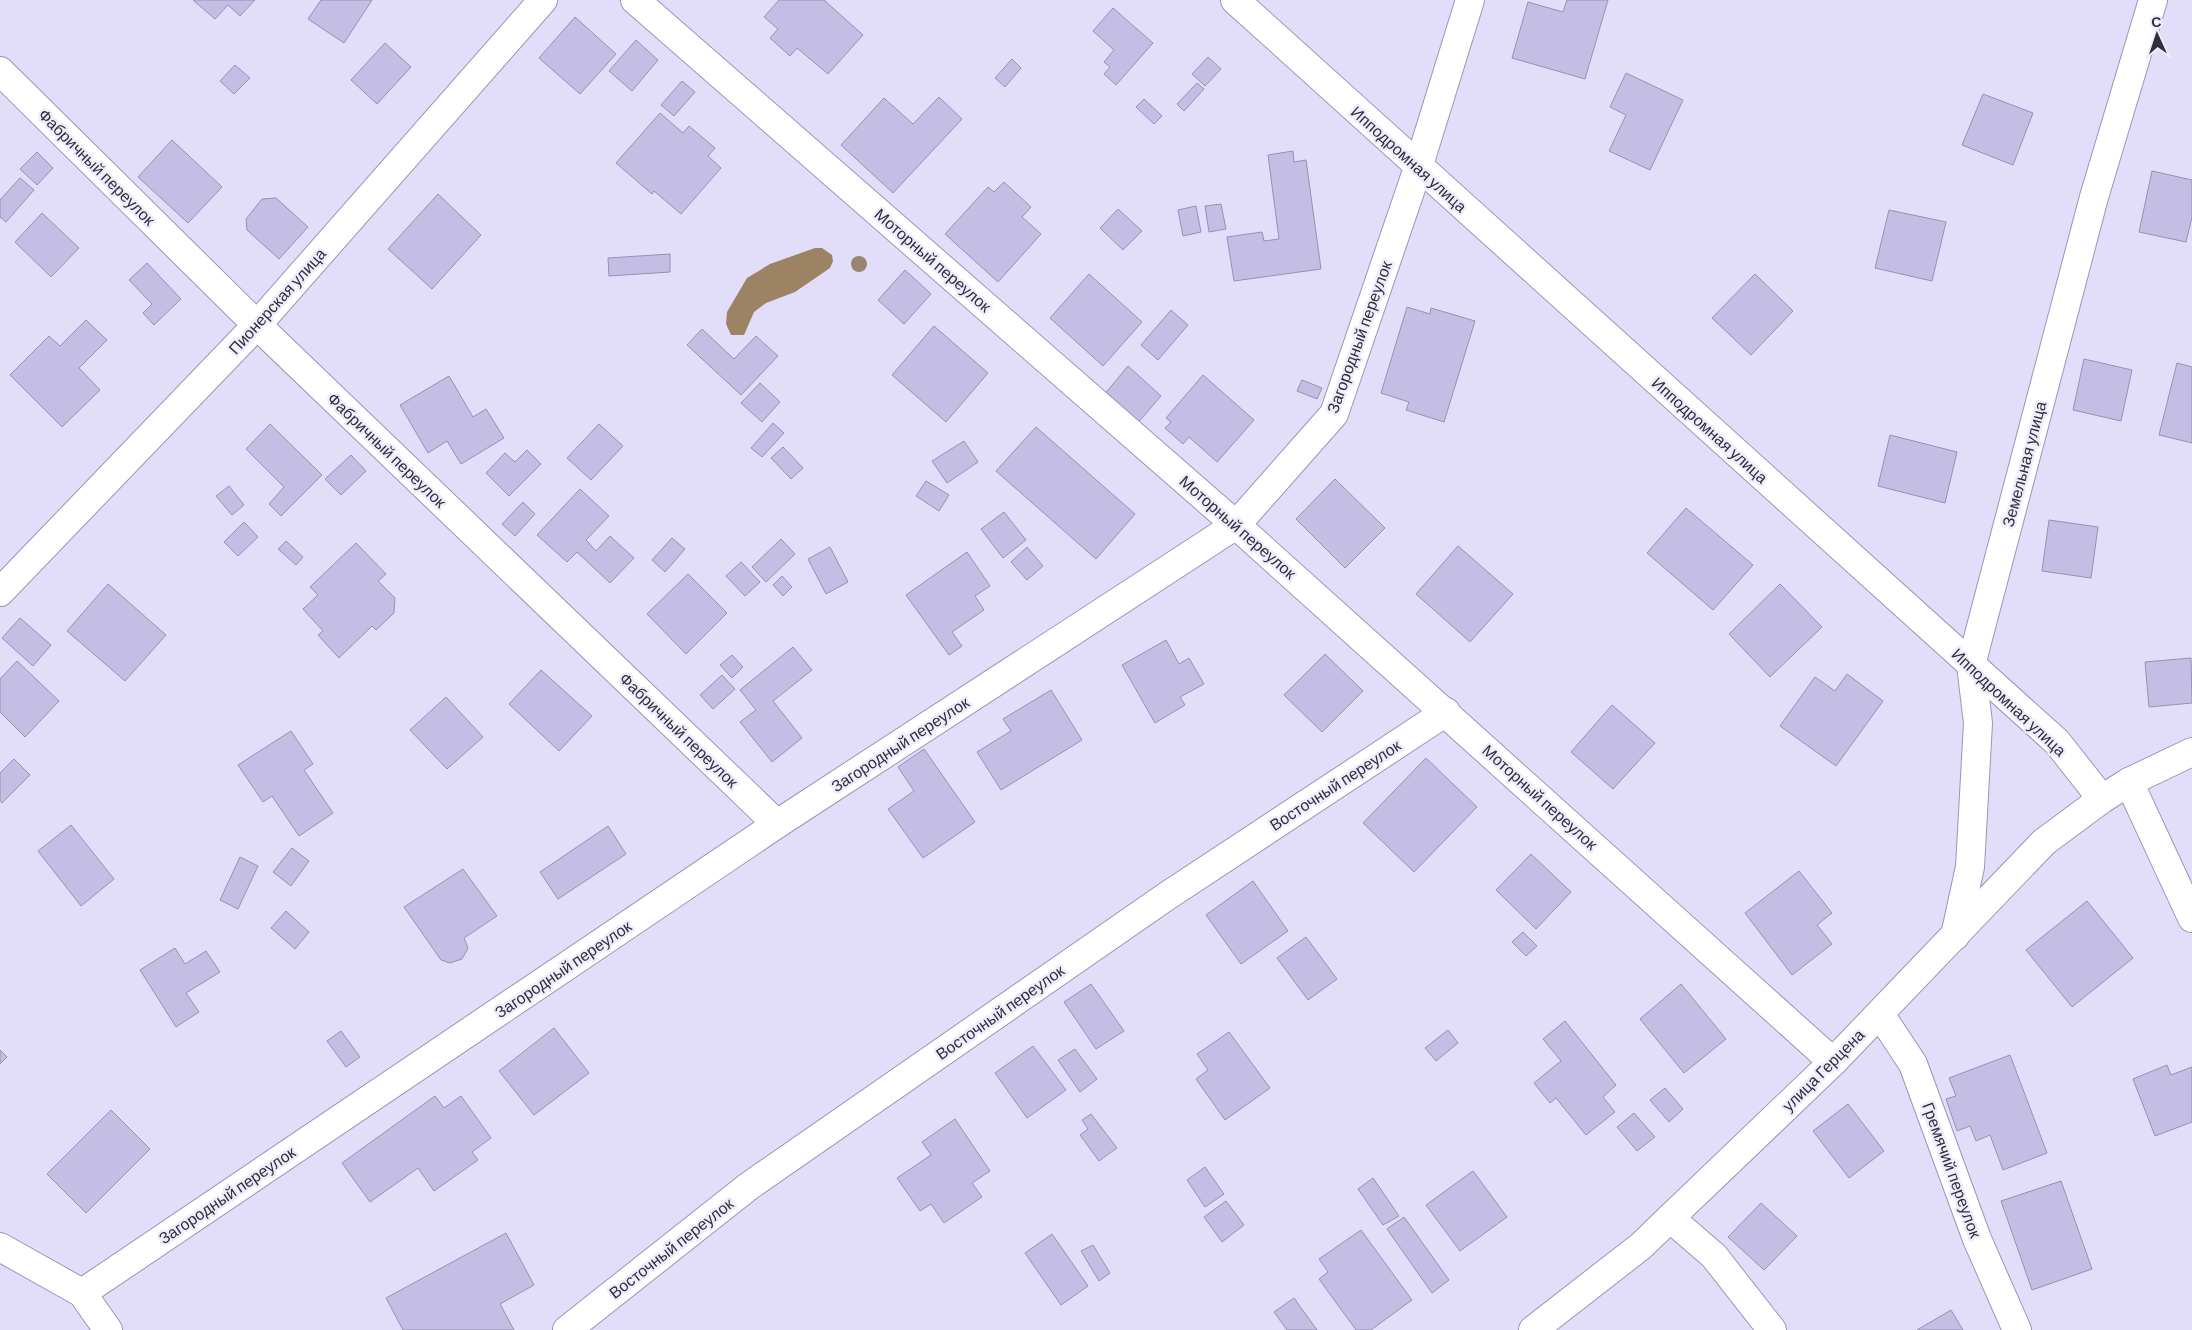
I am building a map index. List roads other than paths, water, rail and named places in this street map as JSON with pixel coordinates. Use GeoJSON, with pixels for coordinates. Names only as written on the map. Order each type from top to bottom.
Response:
{"type":"FeatureCollection","features":[{"type":"Feature","properties":{"kind":"street","name":"Пионерская улица"},"geometry":{"type":"LineString","coordinates":[[0,592],[257,325],[543,0]]}},
{"type":"Feature","properties":{"kind":"street","name":"Моторный переулок"},"geometry":{"type":"LineString","coordinates":[[635,0],[1236,525],[1833,1062]]}},
{"type":"Feature","properties":{"kind":"street","name":"Ипподромная улица"},"geometry":{"type":"LineString","coordinates":[[1235,0],[1418,168],[2057,742],[2102,798]]}},
{"type":"Feature","properties":{"kind":"street","name":"Загородный переулок"},"geometry":{"type":"LineString","coordinates":[[82,1293],[777,824],[1236,525],[1334,414],[1418,168],[1470,0]]}},
{"type":"Feature","properties":{"kind":"street","name":"Земельная улица"},"geometry":{"type":"LineString","coordinates":[[1955,936],[1970,867],[1978,723],[1971,666],[2094,197],[2153,0]]}},
{"type":"Feature","properties":{"kind":"street","name":"Фабричный переулок"},"geometry":{"type":"LineString","coordinates":[[0,71],[257,325],[777,824]]}},
{"type":"Feature","properties":{"kind":"street","name":"Восточный переулок"},"geometry":{"type":"LineString","coordinates":[[567,1330],[749,1186],[1166,896],[1446,712]]}},
{"type":"Feature","properties":{"kind":"street"},"geometry":{"type":"LineString","coordinates":[[2102,798],[2129,782],[2192,752]]}},
{"type":"Feature","properties":{"kind":"street"},"geometry":{"type":"LineString","coordinates":[[2129,782],[2192,918]]}},
{"type":"Feature","properties":{"kind":"street","name":"улица Герцена"},"geometry":{"type":"LineString","coordinates":[[1534,1330],[1641,1246],[1833,1062],[2044,842],[2102,798]]}},
{"type":"Feature","properties":{"kind":"street","name":"Гремячий переулок"},"geometry":{"type":"LineString","coordinates":[[1880,1014],[1913,1064],[1977,1239],[2017,1330]]}},
{"type":"Feature","properties":{"kind":"street"},"geometry":{"type":"LineString","coordinates":[[1670,1218],[1714,1256],[1772,1330]]}},
{"type":"Feature","properties":{"kind":"street"},"geometry":{"type":"LineString","coordinates":[[0,1246],[82,1293],[108,1330]]}}]}
